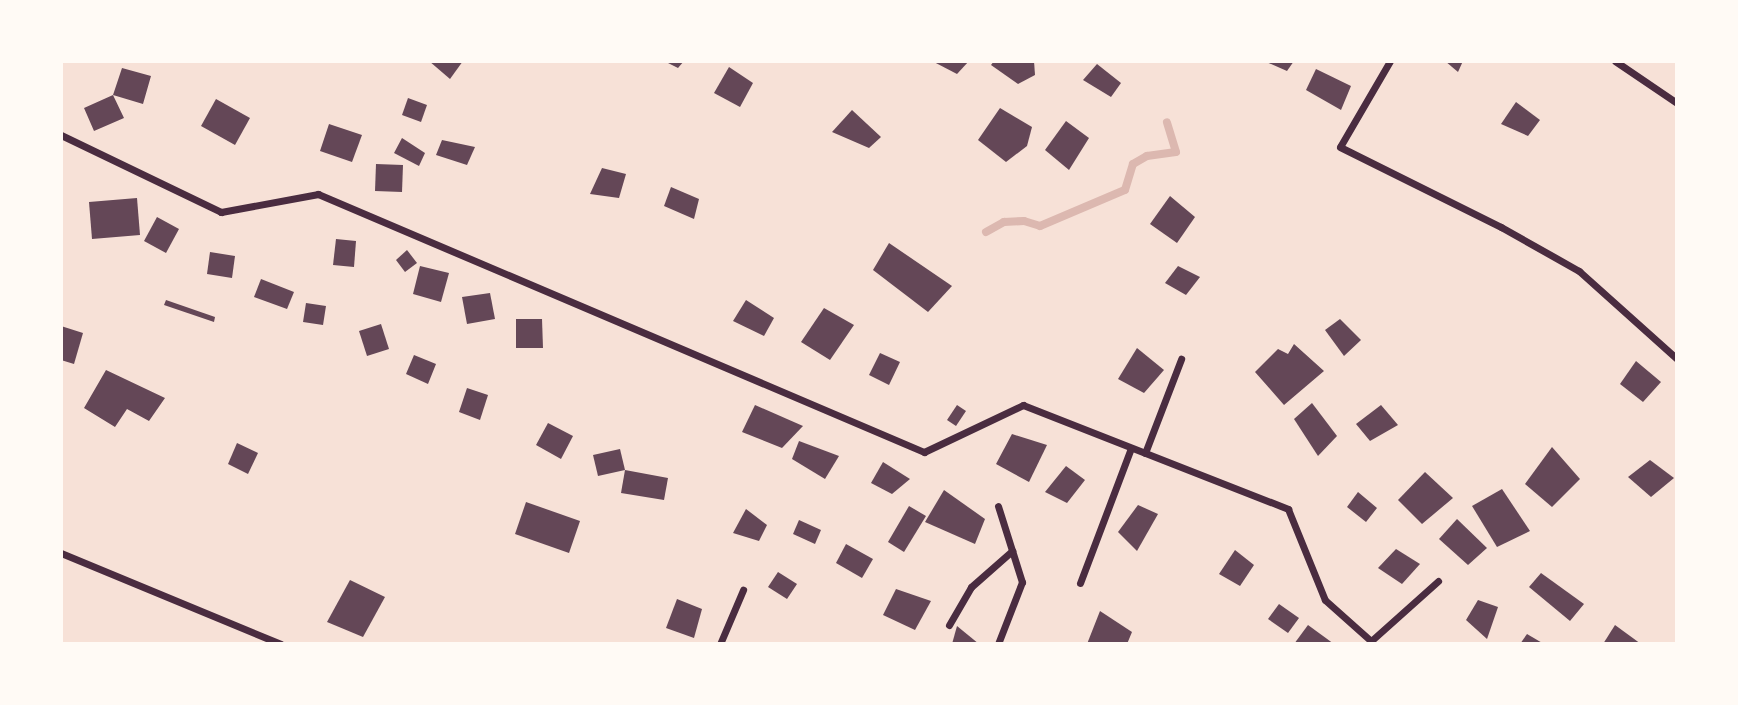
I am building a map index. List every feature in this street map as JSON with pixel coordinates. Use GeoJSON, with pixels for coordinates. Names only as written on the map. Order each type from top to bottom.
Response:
{"type":"FeatureCollection","features":[{"type":"Feature","properties":{"kind":"street"},"geometry":{"type":"LineString","coordinates":[[1390,61],[1362,103],[1340,147],[1501,226],[1579,271],[1677,359]]}},
{"type":"Feature","properties":{"kind":"street"},"geometry":{"type":"LineString","coordinates":[[1615,61],[1677,103]]}},
{"type":"Feature","properties":{"kind":"street"},"geometry":{"type":"LineString","coordinates":[[61,135],[221,212],[318,194],[924,452],[1023,405],[1288,509],[1325,600],[1371,641],[1438,581]]}},
{"type":"Feature","properties":{"kind":"street"},"geometry":{"type":"LineString","coordinates":[[1146,453],[1181,359]]}},
{"type":"Feature","properties":{"kind":"street"},"geometry":{"type":"LineString","coordinates":[[1080,583],[1132,448]]}},
{"type":"Feature","properties":{"kind":"street"},"geometry":{"type":"LineString","coordinates":[[998,506],[1022,582],[998,644]]}},
{"type":"Feature","properties":{"kind":"street"},"geometry":{"type":"LineString","coordinates":[[949,625],[971,587],[1012,551]]}},
{"type":"Feature","properties":{"kind":"street"},"geometry":{"type":"LineString","coordinates":[[61,552],[281,644]]}},
{"type":"Feature","properties":{"kind":"street"},"geometry":{"type":"LineString","coordinates":[[720,644],[743,590]]}},
{"type":"Feature","properties":{"kind":"building"},"geometry":{"type":"Polygon","coordinates":[[[429,61],[463,61],[450,79],[429,61]]]}},
{"type":"Feature","properties":{"kind":"building"},"geometry":{"type":"Polygon","coordinates":[[[664,61],[684,61],[678,68],[664,61]]]}},
{"type":"Feature","properties":{"kind":"building"},"geometry":{"type":"Polygon","coordinates":[[[932,61],[969,61],[957,74],[932,61]]]}},
{"type":"Feature","properties":{"kind":"building"},"geometry":{"type":"Polygon","coordinates":[[[994,61],[1034,61],[1035,75],[1018,84],[991,65],[994,61]]]}},
{"type":"Feature","properties":{"kind":"building"},"geometry":{"type":"Polygon","coordinates":[[[1264,61],[1294,61],[1287,71],[1264,61]]]}},
{"type":"Feature","properties":{"kind":"building"},"geometry":{"type":"Polygon","coordinates":[[[1445,61],[1463,61],[1458,72],[1445,61]]]}},
{"type":"Feature","properties":{"kind":"building"},"geometry":{"type":"Polygon","coordinates":[[[1097,64],[1121,83],[1111,97],[1083,80],[1097,64]]]}},
{"type":"Feature","properties":{"kind":"building"},"geometry":{"type":"Polygon","coordinates":[[[729,67],[753,83],[740,107],[714,93],[729,67]]]}},
{"type":"Feature","properties":{"kind":"building"},"geometry":{"type":"Polygon","coordinates":[[[122,68],[151,76],[143,104],[113,95],[122,68]]]}},
{"type":"Feature","properties":{"kind":"building"},"geometry":{"type":"Polygon","coordinates":[[[1316,69],[1351,86],[1341,110],[1306,90],[1316,69]]]}},
{"type":"Feature","properties":{"kind":"building"},"geometry":{"type":"Polygon","coordinates":[[[113,95],[124,118],[94,131],[84,108],[113,95]]]}},
{"type":"Feature","properties":{"kind":"building"},"geometry":{"type":"Polygon","coordinates":[[[408,98],[427,105],[421,122],[402,115],[408,98]]]}},
{"type":"Feature","properties":{"kind":"building"},"geometry":{"type":"Polygon","coordinates":[[[216,99],[250,118],[235,145],[201,126],[216,99]]]}},
{"type":"Feature","properties":{"kind":"building"},"geometry":{"type":"Polygon","coordinates":[[[1516,102],[1540,120],[1528,136],[1501,124],[1516,102]]]}},
{"type":"Feature","properties":{"kind":"building"},"geometry":{"type":"Polygon","coordinates":[[[1000,108],[1032,127],[1027,146],[1006,162],[978,140],[1000,108]]]}},
{"type":"Feature","properties":{"kind":"building"},"geometry":{"type":"Polygon","coordinates":[[[852,110],[881,137],[869,148],[832,132],[852,110]]]}},
{"type":"Feature","properties":{"kind":"building"},"geometry":{"type":"Polygon","coordinates":[[[1066,121],[1089,138],[1069,170],[1045,150],[1066,121]]]}},
{"type":"Feature","properties":{"kind":"building"},"geometry":{"type":"Polygon","coordinates":[[[329,124],[362,135],[352,162],[320,151],[329,124]]]}},
{"type":"Feature","properties":{"kind":"building"},"geometry":{"type":"Polygon","coordinates":[[[402,138],[425,153],[419,166],[394,153],[402,138]]]}},
{"type":"Feature","properties":{"kind":"building"},"geometry":{"type":"Polygon","coordinates":[[[442,140],[475,147],[467,165],[436,155],[442,140]]]}},
{"type":"Feature","properties":{"kind":"building"},"geometry":{"type":"Polygon","coordinates":[[[376,164],[403,165],[402,192],[375,191],[376,164]]]}},
{"type":"Feature","properties":{"kind":"building"},"geometry":{"type":"Polygon","coordinates":[[[602,168],[626,174],[619,198],[590,194],[602,168]]]}},
{"type":"Feature","properties":{"kind":"building"},"geometry":{"type":"Polygon","coordinates":[[[671,187],[699,199],[694,219],[664,206],[671,187]]]}},
{"type":"Feature","properties":{"kind":"building"},"geometry":{"type":"Polygon","coordinates":[[[1170,196],[1195,217],[1177,243],[1150,224],[1170,196]]]}},
{"type":"Feature","properties":{"kind":"building"},"geometry":{"type":"Polygon","coordinates":[[[137,198],[140,235],[92,239],[89,202],[137,198]]]}},
{"type":"Feature","properties":{"kind":"building"},"geometry":{"type":"Polygon","coordinates":[[[157,217],[179,229],[166,253],[144,241],[157,217]]]}},
{"type":"Feature","properties":{"kind":"building"},"geometry":{"type":"Polygon","coordinates":[[[336,239],[356,241],[354,267],[333,265],[336,239]]]}},
{"type":"Feature","properties":{"kind":"building"},"geometry":{"type":"Polygon","coordinates":[[[889,243],[952,286],[928,312],[873,270],[889,243]]]}},
{"type":"Feature","properties":{"kind":"building"},"geometry":{"type":"Polygon","coordinates":[[[407,250],[417,263],[405,272],[396,260],[407,250]]]}},
{"type":"Feature","properties":{"kind":"building"},"geometry":{"type":"Polygon","coordinates":[[[210,252],[235,256],[232,278],[207,274],[210,252]]]}},
{"type":"Feature","properties":{"kind":"building"},"geometry":{"type":"Polygon","coordinates":[[[420,266],[449,273],[441,302],[413,294],[420,266]]]}},
{"type":"Feature","properties":{"kind":"building"},"geometry":{"type":"Polygon","coordinates":[[[1178,266],[1200,277],[1186,295],[1165,283],[1178,266]]]}},
{"type":"Feature","properties":{"kind":"building"},"geometry":{"type":"Polygon","coordinates":[[[261,279],[294,292],[287,309],[254,297],[261,279]]]}},
{"type":"Feature","properties":{"kind":"building"},"geometry":{"type":"Polygon","coordinates":[[[490,293],[495,319],[467,324],[462,297],[490,293]]]}},
{"type":"Feature","properties":{"kind":"building"},"geometry":{"type":"Polygon","coordinates":[[[166,300],[215,317],[214,322],[164,305],[166,300]]]}},
{"type":"Feature","properties":{"kind":"building"},"geometry":{"type":"Polygon","coordinates":[[[746,300],[774,318],[764,336],[733,321],[746,300]]]}},
{"type":"Feature","properties":{"kind":"building"},"geometry":{"type":"Polygon","coordinates":[[[306,303],[326,306],[323,325],[303,322],[306,303]]]}},
{"type":"Feature","properties":{"kind":"building"},"geometry":{"type":"Polygon","coordinates":[[[824,308],[854,325],[830,360],[801,342],[824,308]]]}},
{"type":"Feature","properties":{"kind":"building"},"geometry":{"type":"Polygon","coordinates":[[[516,319],[542,319],[543,348],[516,348],[516,319]]]}},
{"type":"Feature","properties":{"kind":"building"},"geometry":{"type":"Polygon","coordinates":[[[1340,319],[1361,340],[1344,356],[1325,330],[1340,319]]]}},
{"type":"Feature","properties":{"kind":"building"},"geometry":{"type":"Polygon","coordinates":[[[381,324],[389,349],[367,356],[359,331],[381,324]]]}},
{"type":"Feature","properties":{"kind":"building"},"geometry":{"type":"Polygon","coordinates":[[[61,326],[83,333],[74,364],[61,360],[61,326]]]}},
{"type":"Feature","properties":{"kind":"building"},"geometry":{"type":"Polygon","coordinates":[[[1294,344],[1324,371],[1284,405],[1255,372],[1278,349],[1288,354],[1294,344]]]}},
{"type":"Feature","properties":{"kind":"building"},"geometry":{"type":"Polygon","coordinates":[[[1137,348],[1164,370],[1144,393],[1118,379],[1137,348]]]}},
{"type":"Feature","properties":{"kind":"building"},"geometry":{"type":"Polygon","coordinates":[[[880,353],[900,362],[889,385],[869,375],[880,353]]]}},
{"type":"Feature","properties":{"kind":"building"},"geometry":{"type":"Polygon","coordinates":[[[414,355],[436,364],[428,384],[406,374],[414,355]]]}},
{"type":"Feature","properties":{"kind":"building"},"geometry":{"type":"Polygon","coordinates":[[[1636,361],[1661,382],[1643,402],[1620,384],[1636,361]]]}},
{"type":"Feature","properties":{"kind":"building"},"geometry":{"type":"Polygon","coordinates":[[[106,370],[165,398],[149,421],[127,409],[115,427],[84,408],[106,370]]]}},
{"type":"Feature","properties":{"kind":"building"},"geometry":{"type":"Polygon","coordinates":[[[467,388],[488,395],[480,420],[459,412],[467,388]]]}},
{"type":"Feature","properties":{"kind":"building"},"geometry":{"type":"Polygon","coordinates":[[[1312,403],[1337,436],[1318,456],[1294,419],[1312,403]]]}},
{"type":"Feature","properties":{"kind":"building"},"geometry":{"type":"Polygon","coordinates":[[[755,405],[803,426],[782,448],[742,432],[755,405]]]}},
{"type":"Feature","properties":{"kind":"building"},"geometry":{"type":"Polygon","coordinates":[[[957,405],[966,411],[956,426],[947,420],[957,405]]]}},
{"type":"Feature","properties":{"kind":"building"},"geometry":{"type":"Polygon","coordinates":[[[1381,405],[1398,425],[1370,441],[1356,424],[1381,405]]]}},
{"type":"Feature","properties":{"kind":"building"},"geometry":{"type":"Polygon","coordinates":[[[548,423],[573,436],[561,459],[536,445],[548,423]]]}},
{"type":"Feature","properties":{"kind":"building"},"geometry":{"type":"Polygon","coordinates":[[[1012,434],[1047,445],[1029,482],[996,464],[1012,434]]]}},
{"type":"Feature","properties":{"kind":"building"},"geometry":{"type":"Polygon","coordinates":[[[799,441],[839,456],[825,479],[792,459],[799,441]]]}},
{"type":"Feature","properties":{"kind":"building"},"geometry":{"type":"Polygon","coordinates":[[[237,443],[258,453],[248,474],[228,464],[237,443]]]}},
{"type":"Feature","properties":{"kind":"building"},"geometry":{"type":"Polygon","coordinates":[[[1552,447],[1580,479],[1552,507],[1525,484],[1552,447]]]}},
{"type":"Feature","properties":{"kind":"building"},"geometry":{"type":"Polygon","coordinates":[[[620,449],[625,470],[598,476],[593,455],[620,449]]]}},
{"type":"Feature","properties":{"kind":"building"},"geometry":{"type":"Polygon","coordinates":[[[1650,460],[1674,478],[1651,497],[1628,477],[1650,460]]]}},
{"type":"Feature","properties":{"kind":"building"},"geometry":{"type":"Polygon","coordinates":[[[883,462],[910,479],[892,494],[871,483],[883,462]]]}},
{"type":"Feature","properties":{"kind":"building"},"geometry":{"type":"Polygon","coordinates":[[[1066,466],[1085,480],[1067,503],[1045,492],[1066,466]]]}},
{"type":"Feature","properties":{"kind":"building"},"geometry":{"type":"Polygon","coordinates":[[[625,470],[668,478],[664,500],[621,493],[625,470]]]}},
{"type":"Feature","properties":{"kind":"building"},"geometry":{"type":"Polygon","coordinates":[[[1425,472],[1453,498],[1422,524],[1398,500],[1425,472]]]}},
{"type":"Feature","properties":{"kind":"building"},"geometry":{"type":"Polygon","coordinates":[[[1502,489],[1530,531],[1497,547],[1472,506],[1502,489]]]}},
{"type":"Feature","properties":{"kind":"building"},"geometry":{"type":"Polygon","coordinates":[[[944,490],[985,519],[975,544],[925,522],[944,490]]]}},
{"type":"Feature","properties":{"kind":"building"},"geometry":{"type":"Polygon","coordinates":[[[1358,492],[1377,508],[1366,522],[1347,507],[1358,492]]]}},
{"type":"Feature","properties":{"kind":"building"},"geometry":{"type":"Polygon","coordinates":[[[526,502],[580,521],[569,553],[515,534],[526,502]]]}},
{"type":"Feature","properties":{"kind":"building"},"geometry":{"type":"Polygon","coordinates":[[[1138,505],[1158,514],[1137,551],[1118,532],[1138,505]]]}},
{"type":"Feature","properties":{"kind":"building"},"geometry":{"type":"Polygon","coordinates":[[[909,506],[926,516],[904,552],[888,542],[909,506]]]}},
{"type":"Feature","properties":{"kind":"building"},"geometry":{"type":"Polygon","coordinates":[[[746,509],[767,525],[759,541],[733,533],[746,509]]]}},
{"type":"Feature","properties":{"kind":"building"},"geometry":{"type":"Polygon","coordinates":[[[1457,519],[1487,548],[1468,565],[1439,539],[1457,519]]]}},
{"type":"Feature","properties":{"kind":"building"},"geometry":{"type":"Polygon","coordinates":[[[799,520],[821,530],[815,544],[793,534],[799,520]]]}},
{"type":"Feature","properties":{"kind":"building"},"geometry":{"type":"Polygon","coordinates":[[[846,544],[873,559],[862,578],[836,563],[846,544]]]}},
{"type":"Feature","properties":{"kind":"building"},"geometry":{"type":"Polygon","coordinates":[[[1396,549],[1420,564],[1402,584],[1378,568],[1396,549]]]}},
{"type":"Feature","properties":{"kind":"building"},"geometry":{"type":"Polygon","coordinates":[[[1235,550],[1254,565],[1240,586],[1219,574],[1235,550]]]}},
{"type":"Feature","properties":{"kind":"building"},"geometry":{"type":"Polygon","coordinates":[[[778,572],[797,584],[787,599],[768,587],[778,572]]]}},
{"type":"Feature","properties":{"kind":"building"},"geometry":{"type":"Polygon","coordinates":[[[1541,573],[1584,604],[1570,621],[1529,587],[1541,573]]]}},
{"type":"Feature","properties":{"kind":"building"},"geometry":{"type":"Polygon","coordinates":[[[350,580],[385,597],[363,637],[327,622],[350,580]]]}},
{"type":"Feature","properties":{"kind":"building"},"geometry":{"type":"Polygon","coordinates":[[[896,589],[931,601],[915,630],[883,615],[896,589]]]}},
{"type":"Feature","properties":{"kind":"building"},"geometry":{"type":"Polygon","coordinates":[[[677,599],[702,609],[694,638],[666,628],[677,599]]]}},
{"type":"Feature","properties":{"kind":"building"},"geometry":{"type":"Polygon","coordinates":[[[1478,600],[1498,607],[1487,639],[1466,620],[1478,600]]]}},
{"type":"Feature","properties":{"kind":"building"},"geometry":{"type":"Polygon","coordinates":[[[1279,604],[1299,618],[1288,633],[1268,619],[1279,604]]]}},
{"type":"Feature","properties":{"kind":"building"},"geometry":{"type":"Polygon","coordinates":[[[1100,611],[1132,632],[1127,644],[1087,644],[1100,611]]]}},
{"type":"Feature","properties":{"kind":"building"},"geometry":{"type":"Polygon","coordinates":[[[1308,625],[1334,644],[1294,644],[1308,625]]]}},
{"type":"Feature","properties":{"kind":"building"},"geometry":{"type":"Polygon","coordinates":[[[1615,625],[1641,644],[1603,644],[1615,625]]]}},
{"type":"Feature","properties":{"kind":"building"},"geometry":{"type":"Polygon","coordinates":[[[957,626],[979,644],[952,644],[957,626]]]}},
{"type":"Feature","properties":{"kind":"building"},"geometry":{"type":"Polygon","coordinates":[[[1527,634],[1544,644],[1520,644],[1527,634]]]}},
{"type":"Feature","properties":{"kind":"waterway"},"geometry":{"type":"LineString","coordinates":[[986,232],[1004,222],[1024,221],[1040,226],[1125,190],[1133,164],[1147,156],[1176,152],[1167,122]]}}]}
